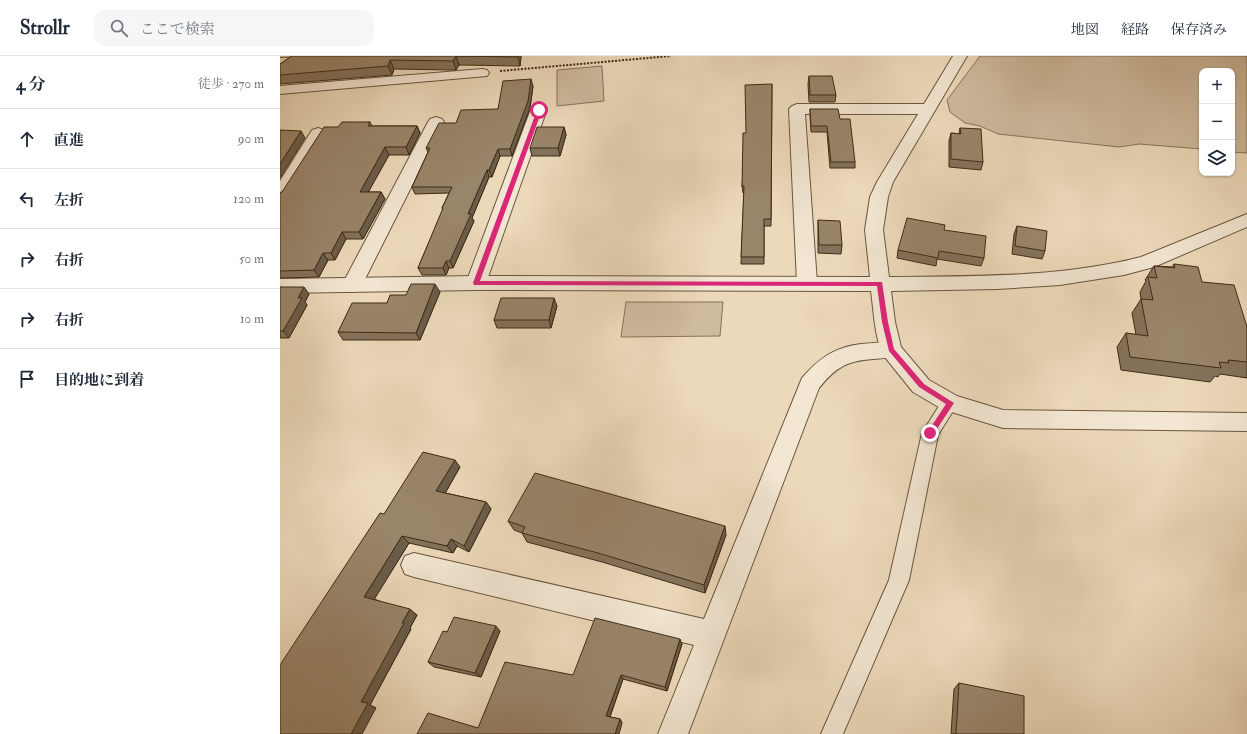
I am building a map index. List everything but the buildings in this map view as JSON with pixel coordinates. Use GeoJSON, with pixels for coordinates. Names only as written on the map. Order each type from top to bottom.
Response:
{"type":"FeatureCollection","features":[{"type":"Feature","properties":{"kind":"street"},"geometry":{"type":"LineString","coordinates":[[960,56],[927,109],[885,182],[879,197],[874,230],[885,322],[891,350],[921,386],[950,403],[1003,419],[1247,422]]}},
{"type":"Feature","properties":{"kind":"street"},"geometry":{"type":"LineString","coordinates":[[280,90],[482,72]]}},
{"type":"Feature","properties":{"kind":"street"},"geometry":{"type":"LineString","coordinates":[[807,283],[798,109],[927,109]]}},
{"type":"Feature","properties":{"kind":"street"},"geometry":{"type":"LineString","coordinates":[[476,283],[539,110]]}},
{"type":"Feature","properties":{"kind":"street"},"geometry":{"type":"LineString","coordinates":[[352,285],[436,122]]}},
{"type":"Feature","properties":{"kind":"street"},"geometry":{"type":"LineString","coordinates":[[281,192],[318,133]]}},
{"type":"Feature","properties":{"kind":"street"},"geometry":{"type":"LineString","coordinates":[[280,286],[476,283],[880,284],[998,282],[1060,278],[1118,270],[1147,262],[1247,220]]}},
{"type":"Feature","properties":{"kind":"street"},"geometry":{"type":"LineString","coordinates":[[673,734],[810,384],[821,369],[842,356],[853,352],[891,350]]}},
{"type":"Feature","properties":{"kind":"street"},"geometry":{"type":"LineString","coordinates":[[414,565],[712,635]]}},
{"type":"Feature","properties":{"kind":"lane"},"geometry":{"type":"LineString","coordinates":[[280,61],[320,59]]}},
{"type":"Feature","properties":{"kind":"lane"},"geometry":{"type":"LineString","coordinates":[[832,734],[899,580],[930,433],[950,403]]}},
{"type":"Feature","properties":{"kind":"path"},"geometry":{"type":"LineString","coordinates":[[482,72],[671,56]]}},
{"type":"Feature","properties":{"kind":"shaded area"},"geometry":{"type":"Polygon","coordinates":[[[980,56],[1247,56],[1247,153],[1235,152],[1235,68],[1199,68],[1199,149],[1139,144],[1119,147],[998,134],[980,126],[965,123],[950,112],[947,100],[980,56]]]}},
{"type":"Feature","properties":{"kind":"shaded area"},"geometry":{"type":"Polygon","coordinates":[[[602,66],[604,101],[557,106],[557,70],[602,66]]]}},
{"type":"Feature","properties":{"kind":"shaded area"},"geometry":{"type":"Polygon","coordinates":[[[626,302],[723,302],[720,336],[621,337],[626,302]]]}},
{"type":"Feature","properties":{"kind":"route"},"geometry":{"type":"LineString","coordinates":[[539,110],[476,283],[880,284],[885,322],[891,350],[921,386],[950,403],[930,433]]}}]}
